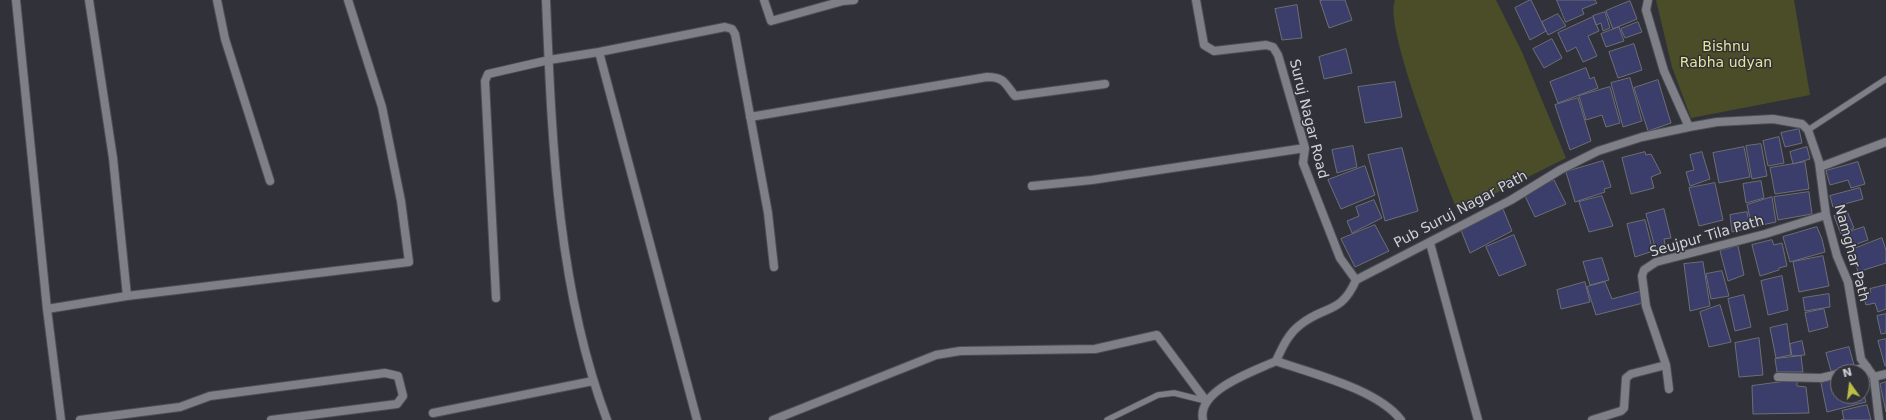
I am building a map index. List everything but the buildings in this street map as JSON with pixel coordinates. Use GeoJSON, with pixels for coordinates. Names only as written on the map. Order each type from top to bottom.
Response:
{"type":"FeatureCollection","features":[{"type":"Feature","properties":{"kind":"street"},"geometry":{"type":"LineString","coordinates":[[16,0],[47,309],[60,420]]}},
{"type":"Feature","properties":{"kind":"street"},"geometry":{"type":"LineString","coordinates":[[89,0],[113,158],[127,296]]}},
{"type":"Feature","properties":{"kind":"street"},"geometry":{"type":"LineString","coordinates":[[217,0],[225,39],[270,180]]}},
{"type":"Feature","properties":{"kind":"street"},"geometry":{"type":"LineString","coordinates":[[47,309],[127,296],[409,262],[401,201],[382,107],[348,0]]}},
{"type":"Feature","properties":{"kind":"street"},"geometry":{"type":"LineString","coordinates":[[546,0],[554,154],[572,294],[593,381],[607,420]]}},
{"type":"Feature","properties":{"kind":"street"},"geometry":{"type":"LineString","coordinates":[[764,0],[771,21],[843,1],[854,0]]}},
{"type":"Feature","properties":{"kind":"street","name":"Suruj Nagar Road"},"geometry":{"type":"LineString","coordinates":[[1196,0],[1204,45],[1214,51],[1266,45],[1273,48],[1278,55],[1305,148],[1303,163],[1340,258],[1356,280]]}},
{"type":"Feature","properties":{"kind":"street"},"geometry":{"type":"LineString","coordinates":[[1648,0],[1646,10],[1664,71],[1689,127]]}},
{"type":"Feature","properties":{"kind":"street"},"geometry":{"type":"LineString","coordinates":[[496,298],[486,80],[488,74],[493,71],[725,27],[732,29],[735,34],[768,213],[774,267]]}},
{"type":"Feature","properties":{"kind":"street"},"geometry":{"type":"LineString","coordinates":[[599,52],[697,420]]}},
{"type":"Feature","properties":{"kind":"street"},"geometry":{"type":"LineString","coordinates":[[750,117],[987,77],[996,77],[1004,81],[1015,96],[1105,84]]}},
{"type":"Feature","properties":{"kind":"street","name":"Pub Suruj Nagar Path"},"geometry":{"type":"LineString","coordinates":[[1356,280],[1511,200],[1560,170],[1598,151],[1642,137],[1717,122],[1773,119],[1802,124]]}},
{"type":"Feature","properties":{"kind":"street","name":"Namghar Path"},"geometry":{"type":"LineString","coordinates":[[1802,124],[1808,130],[1820,167],[1826,215],[1837,256],[1848,282],[1861,359],[1865,364]]}},
{"type":"Feature","properties":{"kind":"street"},"geometry":{"type":"LineString","coordinates":[[1820,167],[1886,142]]}},
{"type":"Feature","properties":{"kind":"street"},"geometry":{"type":"LineString","coordinates":[[1032,186],[1092,180],[1305,148]]}},
{"type":"Feature","properties":{"kind":"street","name":"Seujpur Tila Path"},"geometry":{"type":"LineString","coordinates":[[1669,389],[1666,365],[1646,306],[1642,276],[1644,270],[1656,262],[1765,234],[1826,215]]}},
{"type":"Feature","properties":{"kind":"street"},"geometry":{"type":"LineString","coordinates":[[1430,243],[1478,420]]}},
{"type":"Feature","properties":{"kind":"street"},"geometry":{"type":"LineString","coordinates":[[1203,420],[1202,414],[1206,401],[1224,385],[1276,361],[1282,347],[1298,326],[1306,320],[1339,304],[1350,294],[1356,280]]}},
{"type":"Feature","properties":{"kind":"street"},"geometry":{"type":"LineString","coordinates":[[773,420],[936,355],[960,351],[1096,349],[1157,335],[1206,401]]}},
{"type":"Feature","properties":{"kind":"street"},"geometry":{"type":"LineString","coordinates":[[1276,361],[1368,394],[1395,412],[1401,420]]}},
{"type":"Feature","properties":{"kind":"street"},"geometry":{"type":"LineString","coordinates":[[1592,420],[1621,411],[1624,408],[1626,378],[1631,374],[1666,365]]}},
{"type":"Feature","properties":{"kind":"street","name":"Namghar Path"},"geometry":{"type":"LineString","coordinates":[[1870,371],[1874,377]]}},
{"type":"Feature","properties":{"kind":"street"},"geometry":{"type":"LineString","coordinates":[[80,420],[180,407],[210,396],[385,373],[398,376],[403,396],[397,404],[271,420]]}},
{"type":"Feature","properties":{"kind":"street"},"geometry":{"type":"LineString","coordinates":[[1879,420],[1874,377],[1886,374]]}},
{"type":"Feature","properties":{"kind":"street"},"geometry":{"type":"LineString","coordinates":[[1778,377],[1821,378],[1830,376]]}},
{"type":"Feature","properties":{"kind":"street"},"geometry":{"type":"LineString","coordinates":[[433,413],[593,381]]}},
{"type":"Feature","properties":{"kind":"lane"},"geometry":{"type":"LineString","coordinates":[[1808,130],[1886,79]]}},
{"type":"Feature","properties":{"kind":"lane"},"geometry":{"type":"LineString","coordinates":[[1107,420],[1158,395],[1174,393],[1206,401]]}},
{"type":"Feature","properties":{"kind":"green space"},"geometry":{"type":"Polygon","coordinates":[[[1395,0],[1496,0],[1522,52],[1566,158],[1458,212],[1429,138],[1406,70],[1398,40],[1394,16],[1395,0]]]}},
{"type":"Feature","properties":{"kind":"green space","name":"Bishnu Rabha udyan"},"geometry":{"type":"Polygon","coordinates":[[[1656,0],[1794,0],[1810,95],[1691,118],[1672,67],[1656,0]]]}}]}
